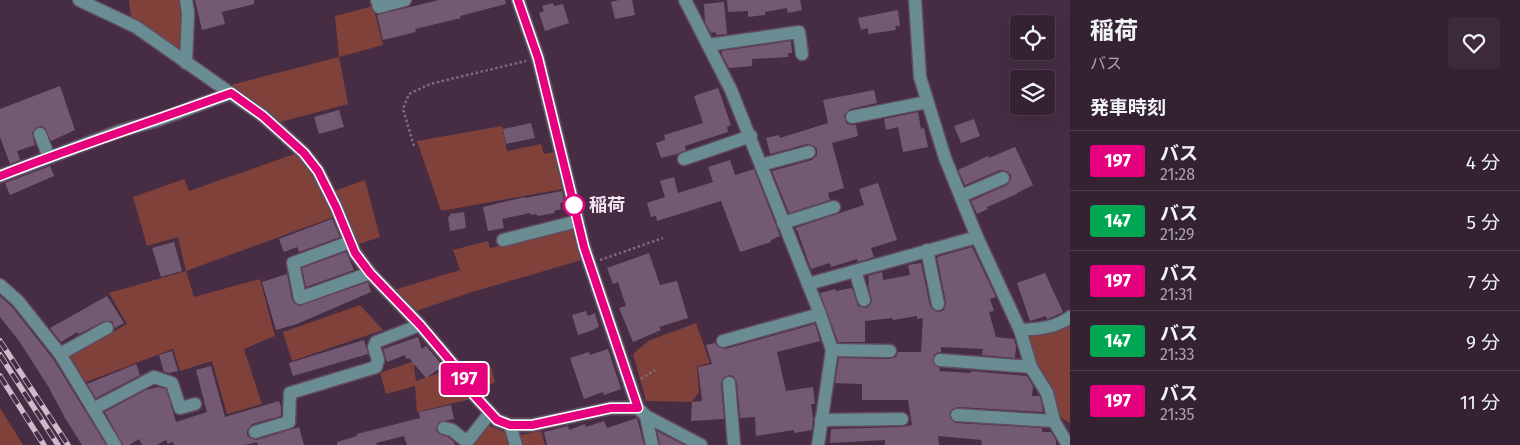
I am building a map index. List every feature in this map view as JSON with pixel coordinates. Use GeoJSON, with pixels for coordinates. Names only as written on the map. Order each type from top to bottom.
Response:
{"type":"FeatureCollection","features":[{"type":"Feature","properties":{"kind":"street"},"geometry":{"type":"LineString","coordinates":[[79,0],[136,27],[263,116],[304,153],[318,171],[336,207],[355,253],[370,273],[420,325],[458,370],[474,395],[497,420],[510,425],[532,425],[611,408],[642,412],[701,445]]}},
{"type":"Feature","properties":{"kind":"street"},"geometry":{"type":"LineString","coordinates":[[186,0],[188,13],[186,63]]}},
{"type":"Feature","properties":{"kind":"street"},"geometry":{"type":"LineString","coordinates":[[377,0],[379,7],[405,0]]}},
{"type":"Feature","properties":{"kind":"street"},"geometry":{"type":"LineString","coordinates":[[518,0],[538,58],[589,263],[652,445]]}},
{"type":"Feature","properties":{"kind":"street"},"geometry":{"type":"LineString","coordinates":[[685,0],[731,90],[751,136],[783,223],[820,314],[832,350],[818,445]]}},
{"type":"Feature","properties":{"kind":"street"},"geometry":{"type":"LineString","coordinates":[[915,0],[920,77],[945,158],[977,236],[1020,330],[1030,366],[1047,393],[1054,421],[1068,445]]}},
{"type":"Feature","properties":{"kind":"street"},"geometry":{"type":"LineString","coordinates":[[708,45],[799,32],[802,54]]}},
{"type":"Feature","properties":{"kind":"street"},"geometry":{"type":"LineString","coordinates":[[0,176],[117,132],[158,120],[231,93]]}},
{"type":"Feature","properties":{"kind":"street"},"geometry":{"type":"LineString","coordinates":[[852,117],[927,102]]}},
{"type":"Feature","properties":{"kind":"street"},"geometry":{"type":"LineString","coordinates":[[40,134],[49,157]]}},
{"type":"Feature","properties":{"kind":"street"},"geometry":{"type":"LineString","coordinates":[[684,159],[751,136]]}},
{"type":"Feature","properties":{"kind":"street"},"geometry":{"type":"LineString","coordinates":[[761,165],[810,152]]}},
{"type":"Feature","properties":{"kind":"street"},"geometry":{"type":"LineString","coordinates":[[961,196],[1003,178]]}},
{"type":"Feature","properties":{"kind":"street"},"geometry":{"type":"LineString","coordinates":[[783,223],[834,207]]}},
{"type":"Feature","properties":{"kind":"street"},"geometry":{"type":"LineString","coordinates":[[503,240],[578,222]]}},
{"type":"Feature","properties":{"kind":"street"},"geometry":{"type":"LineString","coordinates":[[808,284],[977,236]]}},
{"type":"Feature","properties":{"kind":"street"},"geometry":{"type":"LineString","coordinates":[[350,242],[293,263],[300,298],[370,273]]}},
{"type":"Feature","properties":{"kind":"street"},"geometry":{"type":"LineString","coordinates":[[927,250],[938,304]]}},
{"type":"Feature","properties":{"kind":"street"},"geometry":{"type":"LineString","coordinates":[[855,271],[864,300]]}},
{"type":"Feature","properties":{"kind":"street"},"geometry":{"type":"LineString","coordinates":[[0,285],[18,301],[60,354],[115,445]]}},
{"type":"Feature","properties":{"kind":"street"},"geometry":{"type":"LineString","coordinates":[[723,341],[820,314]]}},
{"type":"Feature","properties":{"kind":"street"},"geometry":{"type":"LineString","coordinates":[[1020,330],[1048,328],[1070,317]]}},
{"type":"Feature","properties":{"kind":"street"},"geometry":{"type":"LineString","coordinates":[[254,432],[289,422],[290,393],[376,367],[378,360],[374,347],[376,342],[420,325]]}},
{"type":"Feature","properties":{"kind":"street"},"geometry":{"type":"LineString","coordinates":[[60,354],[107,328]]}},
{"type":"Feature","properties":{"kind":"street"},"geometry":{"type":"LineString","coordinates":[[832,350],[890,352]]}},
{"type":"Feature","properties":{"kind":"street"},"geometry":{"type":"LineString","coordinates":[[940,360],[1030,366]]}},
{"type":"Feature","properties":{"kind":"street"},"geometry":{"type":"LineString","coordinates":[[93,409],[154,377],[172,382],[180,408],[195,404]]}},
{"type":"Feature","properties":{"kind":"street"},"geometry":{"type":"LineString","coordinates":[[729,383],[734,445]]}},
{"type":"Feature","properties":{"kind":"street"},"geometry":{"type":"LineString","coordinates":[[444,428],[452,430],[467,442],[490,413]]}},
{"type":"Feature","properties":{"kind":"street"},"geometry":{"type":"LineString","coordinates":[[957,415],[1054,421]]}},
{"type":"Feature","properties":{"kind":"street"},"geometry":{"type":"LineString","coordinates":[[821,420],[902,419]]}},
{"type":"Feature","properties":{"kind":"street"},"geometry":{"type":"LineString","coordinates":[[510,425],[516,445]]}},
{"type":"Feature","properties":{"kind":"path"},"geometry":{"type":"LineString","coordinates":[[414,146],[403,109],[409,94],[430,84],[538,58]]}},
{"type":"Feature","properties":{"kind":"path"},"geometry":{"type":"LineString","coordinates":[[589,263],[663,238]]}},
{"type":"Feature","properties":{"kind":"path"},"geometry":{"type":"LineString","coordinates":[[640,380],[655,370]]}},
{"type":"Feature","properties":{"kind":"shaded area"},"geometry":{"type":"Polygon","coordinates":[[[129,0],[181,0],[183,9],[182,48],[177,49],[131,18],[129,0]]]}},
{"type":"Feature","properties":{"kind":"shaded area"},"geometry":{"type":"Polygon","coordinates":[[[373,6],[383,45],[339,57],[335,16],[373,6]]]}},
{"type":"Feature","properties":{"kind":"shaded area"},"geometry":{"type":"Polygon","coordinates":[[[339,57],[348,104],[280,122],[231,85],[339,57]]]}},
{"type":"Feature","properties":{"kind":"shaded area"},"geometry":{"type":"Polygon","coordinates":[[[502,126],[507,151],[541,144],[544,154],[555,152],[563,189],[441,211],[417,141],[502,126]]]}},
{"type":"Feature","properties":{"kind":"shaded area"},"geometry":{"type":"Polygon","coordinates":[[[297,153],[313,175],[334,217],[186,271],[178,237],[147,246],[133,197],[184,179],[189,191],[297,153]]]}},
{"type":"Feature","properties":{"kind":"shaded area"},"geometry":{"type":"Polygon","coordinates":[[[365,180],[380,237],[359,244],[334,191],[365,180]]]}},
{"type":"Feature","properties":{"kind":"shaded area"},"geometry":{"type":"Polygon","coordinates":[[[572,227],[585,259],[469,293],[414,312],[394,290],[460,270],[453,250],[488,241],[490,248],[572,227]]]}},
{"type":"Feature","properties":{"kind":"shaded area"},"geometry":{"type":"Polygon","coordinates":[[[186,271],[194,297],[260,279],[275,336],[244,349],[262,404],[227,414],[212,361],[180,371],[173,349],[86,382],[70,356],[127,324],[109,293],[186,271]]]}},
{"type":"Feature","properties":{"kind":"shaded area"},"geometry":{"type":"Polygon","coordinates":[[[360,305],[383,330],[292,361],[283,332],[360,305]]]}},
{"type":"Feature","properties":{"kind":"shaded area"},"geometry":{"type":"Polygon","coordinates":[[[1070,322],[1070,423],[1059,417],[1051,390],[1034,359],[1027,335],[1070,322]]]}},
{"type":"Feature","properties":{"kind":"shaded area"},"geometry":{"type":"Polygon","coordinates":[[[696,323],[710,363],[697,366],[699,392],[692,402],[646,401],[633,354],[648,341],[696,323]]]}},
{"type":"Feature","properties":{"kind":"shaded area"},"geometry":{"type":"Polygon","coordinates":[[[417,360],[414,367],[416,381],[442,372],[447,364],[471,399],[417,412],[415,386],[386,394],[380,373],[417,360]]]}},
{"type":"Feature","properties":{"kind":"shaded area"},"geometry":{"type":"Polygon","coordinates":[[[491,367],[495,382],[479,390],[470,378],[491,367]]]}},
{"type":"Feature","properties":{"kind":"shaded area"},"geometry":{"type":"Polygon","coordinates":[[[0,408],[23,445],[0,445],[0,408]]]}},
{"type":"Feature","properties":{"kind":"shaded area"},"geometry":{"type":"Polygon","coordinates":[[[487,425],[510,434],[513,445],[472,445],[487,425]]]}},
{"type":"Feature","properties":{"kind":"shaded area"},"geometry":{"type":"Polygon","coordinates":[[[541,431],[545,445],[520,445],[521,435],[541,431]]]}},
{"type":"Feature","properties":{"kind":"building"},"geometry":{"type":"Polygon","coordinates":[[[195,0],[254,0],[254,4],[222,12],[225,24],[202,30],[195,0]]]}},
{"type":"Feature","properties":{"kind":"building"},"geometry":{"type":"Polygon","coordinates":[[[439,0],[505,0],[506,4],[460,16],[461,18],[415,29],[416,32],[383,40],[377,15],[439,0]]]}},
{"type":"Feature","properties":{"kind":"building"},"geometry":{"type":"Polygon","coordinates":[[[632,0],[635,15],[615,19],[611,2],[632,0]]]}},
{"type":"Feature","properties":{"kind":"building"},"geometry":{"type":"Polygon","coordinates":[[[727,0],[800,0],[802,10],[788,13],[787,8],[765,12],[765,15],[748,17],[748,11],[728,12],[727,0]]]}},
{"type":"Feature","properties":{"kind":"building"},"geometry":{"type":"Polygon","coordinates":[[[724,2],[727,34],[716,35],[716,32],[711,33],[705,22],[704,4],[724,2]]]}},
{"type":"Feature","properties":{"kind":"building"},"geometry":{"type":"Polygon","coordinates":[[[553,3],[554,6],[563,4],[569,23],[545,31],[539,13],[544,11],[542,6],[553,3]]]}},
{"type":"Feature","properties":{"kind":"building"},"geometry":{"type":"Polygon","coordinates":[[[898,10],[900,26],[895,26],[896,30],[868,34],[868,28],[861,30],[858,18],[898,10]]]}},
{"type":"Feature","properties":{"kind":"building"},"geometry":{"type":"Polygon","coordinates":[[[791,41],[792,53],[788,53],[788,57],[752,59],[752,66],[729,68],[722,55],[722,51],[791,41]]]}},
{"type":"Feature","properties":{"kind":"building"},"geometry":{"type":"Polygon","coordinates":[[[60,86],[75,130],[51,141],[45,128],[42,126],[37,127],[32,133],[35,145],[17,151],[20,160],[10,164],[0,137],[0,109],[60,86]]]}},
{"type":"Feature","properties":{"kind":"building"},"geometry":{"type":"Polygon","coordinates":[[[718,88],[731,125],[727,127],[728,132],[685,146],[686,150],[661,158],[656,143],[665,140],[664,135],[703,123],[694,96],[718,88]]]}},
{"type":"Feature","properties":{"kind":"building"},"geometry":{"type":"Polygon","coordinates":[[[874,90],[877,103],[850,109],[844,115],[846,123],[856,125],[858,136],[832,143],[844,188],[828,193],[830,200],[789,213],[772,171],[812,160],[817,155],[817,149],[807,144],[770,154],[766,138],[779,135],[780,138],[828,123],[823,100],[874,90]]]}},
{"type":"Feature","properties":{"kind":"building"},"geometry":{"type":"Polygon","coordinates":[[[339,110],[344,127],[319,134],[314,117],[339,110]]]}},
{"type":"Feature","properties":{"kind":"building"},"geometry":{"type":"Polygon","coordinates":[[[918,112],[921,129],[924,128],[928,147],[903,152],[898,127],[886,130],[884,119],[918,112]]]}},
{"type":"Feature","properties":{"kind":"building"},"geometry":{"type":"Polygon","coordinates":[[[974,119],[980,136],[961,143],[954,126],[974,119]]]}},
{"type":"Feature","properties":{"kind":"building"},"geometry":{"type":"Polygon","coordinates":[[[531,123],[535,138],[506,144],[503,129],[531,123]]]}},
{"type":"Feature","properties":{"kind":"building"},"geometry":{"type":"Polygon","coordinates":[[[1015,147],[1033,185],[987,207],[988,209],[977,214],[971,201],[1007,185],[1011,175],[1007,171],[1000,170],[965,185],[958,170],[988,156],[989,158],[1015,147]]]}},
{"type":"Feature","properties":{"kind":"building"},"geometry":{"type":"Polygon","coordinates":[[[730,160],[735,175],[754,169],[780,236],[771,240],[771,242],[740,252],[721,201],[657,221],[656,216],[651,217],[647,203],[665,197],[660,181],[674,177],[678,193],[713,182],[708,167],[730,160]]]}},
{"type":"Feature","properties":{"kind":"building"},"geometry":{"type":"Polygon","coordinates":[[[50,166],[54,176],[10,195],[5,183],[50,166]]]}},
{"type":"Feature","properties":{"kind":"building"},"geometry":{"type":"Polygon","coordinates":[[[878,183],[897,240],[871,248],[874,257],[858,262],[857,259],[831,267],[830,263],[811,269],[795,228],[864,205],[859,189],[878,183]]]}},
{"type":"Feature","properties":{"kind":"building"},"geometry":{"type":"Polygon","coordinates":[[[562,191],[564,202],[560,203],[561,209],[554,211],[555,213],[538,216],[536,214],[531,215],[530,213],[502,219],[504,228],[488,231],[483,207],[562,191]]]}},
{"type":"Feature","properties":{"kind":"building"},"geometry":{"type":"Polygon","coordinates":[[[464,212],[466,228],[450,231],[448,217],[450,214],[464,212]]]}},
{"type":"Feature","properties":{"kind":"building"},"geometry":{"type":"Polygon","coordinates":[[[332,219],[340,237],[299,252],[297,247],[284,252],[279,239],[332,219]]]}},
{"type":"Feature","properties":{"kind":"building"},"geometry":{"type":"Polygon","coordinates":[[[174,242],[182,271],[161,277],[152,248],[174,242]]]}},
{"type":"Feature","properties":{"kind":"building"},"geometry":{"type":"Polygon","coordinates":[[[972,247],[996,297],[990,299],[994,311],[989,312],[996,337],[1014,339],[1016,346],[1015,358],[982,355],[983,349],[941,347],[941,352],[933,356],[933,363],[940,368],[939,371],[971,373],[971,371],[1027,376],[1033,386],[1032,396],[1040,396],[1043,412],[958,407],[951,410],[950,418],[956,423],[1042,428],[1042,432],[1051,432],[1056,440],[1056,445],[982,445],[981,440],[938,436],[939,445],[885,445],[885,440],[830,443],[831,429],[902,427],[912,425],[908,400],[862,400],[862,384],[835,383],[839,358],[890,359],[896,357],[898,352],[921,352],[923,318],[917,319],[917,316],[893,320],[892,318],[865,321],[865,342],[838,342],[820,293],[835,289],[836,291],[852,288],[858,306],[866,308],[872,301],[868,276],[882,272],[883,280],[910,275],[908,265],[921,263],[930,306],[935,311],[940,312],[944,310],[946,303],[937,257],[972,247]]]}},
{"type":"Feature","properties":{"kind":"building"},"geometry":{"type":"Polygon","coordinates":[[[346,252],[354,270],[306,287],[302,268],[346,252]]]}},
{"type":"Feature","properties":{"kind":"building"},"geometry":{"type":"Polygon","coordinates":[[[649,253],[660,285],[677,281],[688,318],[659,327],[661,330],[633,342],[619,308],[626,306],[618,282],[613,284],[607,268],[649,253]]]}},
{"type":"Feature","properties":{"kind":"building"},"geometry":{"type":"Polygon","coordinates":[[[1045,273],[1063,312],[1047,319],[1046,316],[1030,321],[1017,283],[1045,273]]]}},
{"type":"Feature","properties":{"kind":"building"},"geometry":{"type":"Polygon","coordinates":[[[287,274],[292,300],[299,306],[368,282],[371,292],[297,324],[276,330],[262,282],[287,274]]]}},
{"type":"Feature","properties":{"kind":"building"},"geometry":{"type":"Polygon","coordinates":[[[0,296],[12,307],[53,359],[106,445],[82,445],[48,386],[19,341],[0,317],[0,296]]]}},
{"type":"Feature","properties":{"kind":"building"},"geometry":{"type":"Polygon","coordinates":[[[107,296],[124,323],[115,328],[112,321],[104,321],[79,334],[77,332],[61,342],[50,328],[107,296]]]}},
{"type":"Feature","properties":{"kind":"building"},"geometry":{"type":"Polygon","coordinates":[[[586,311],[588,316],[595,313],[599,327],[578,335],[572,315],[586,311]]]}},
{"type":"Feature","properties":{"kind":"building"},"geometry":{"type":"Polygon","coordinates":[[[815,324],[820,341],[777,352],[786,391],[813,387],[815,404],[811,404],[812,430],[794,433],[794,430],[756,436],[755,417],[740,418],[737,382],[733,376],[729,375],[724,377],[721,383],[724,419],[691,421],[692,402],[702,401],[698,367],[712,364],[706,345],[715,343],[718,347],[725,349],[815,324]]]}},
{"type":"Feature","properties":{"kind":"building"},"geometry":{"type":"Polygon","coordinates":[[[418,337],[422,349],[426,346],[443,366],[426,378],[409,358],[406,359],[405,355],[387,362],[383,349],[418,337]]]}},
{"type":"Feature","properties":{"kind":"building"},"geometry":{"type":"Polygon","coordinates":[[[364,340],[368,354],[293,376],[289,363],[364,340]]]}},
{"type":"Feature","properties":{"kind":"building"},"geometry":{"type":"Polygon","coordinates":[[[608,349],[621,389],[604,395],[603,392],[584,399],[570,358],[589,352],[590,355],[608,349]]]}},
{"type":"Feature","properties":{"kind":"building"},"geometry":{"type":"Polygon","coordinates":[[[172,351],[178,371],[164,372],[159,355],[172,351]]]}},
{"type":"Feature","properties":{"kind":"building"},"geometry":{"type":"Polygon","coordinates":[[[136,364],[140,375],[96,398],[87,384],[136,364]]]}},
{"type":"Feature","properties":{"kind":"building"},"geometry":{"type":"Polygon","coordinates":[[[211,366],[225,417],[279,401],[281,416],[252,424],[247,430],[247,435],[257,440],[299,427],[304,445],[258,445],[257,442],[245,445],[174,445],[173,442],[168,444],[166,440],[157,445],[142,445],[139,439],[129,445],[123,445],[105,412],[146,390],[158,387],[166,389],[176,422],[207,412],[196,370],[211,366]]]}},
{"type":"Feature","properties":{"kind":"building"},"geometry":{"type":"Polygon","coordinates":[[[451,405],[454,419],[439,422],[436,430],[439,434],[448,437],[455,445],[407,445],[404,436],[376,443],[377,445],[337,445],[337,442],[357,436],[357,434],[420,418],[419,412],[451,405]]]}},
{"type":"Feature","properties":{"kind":"building"},"geometry":{"type":"Polygon","coordinates":[[[637,418],[644,445],[547,445],[544,432],[568,426],[569,430],[585,424],[586,427],[604,421],[607,428],[637,418]]]}},
{"type":"Feature","properties":{"kind":"building"},"geometry":{"type":"Polygon","coordinates":[[[657,431],[684,445],[660,445],[657,431]]]}},
{"type":"Feature","properties":{"kind":"railway"},"geometry":{"type":"LineString","coordinates":[[0,341],[68,445]]}},
{"type":"Feature","properties":{"kind":"railway"},"geometry":{"type":"LineString","coordinates":[[0,355],[58,445]]}},
{"type":"Feature","properties":{"kind":"railway"},"geometry":{"type":"LineString","coordinates":[[0,376],[44,445]]}},
{"type":"Feature","properties":{"kind":"bus line","name":"197"},"geometry":{"type":"LineString","coordinates":[[0,176],[117,132],[158,120],[231,93],[263,116],[304,153],[318,171],[336,207],[355,253],[370,273],[420,325],[458,370],[474,395],[497,420],[510,425],[532,425],[611,408],[638,408],[584,247],[538,58],[518,0]]}},
{"type":"Feature","properties":{"kind":"place","name":"稲荷"},"geometry":{"type":"Point","coordinates":[574,205]}}]}
